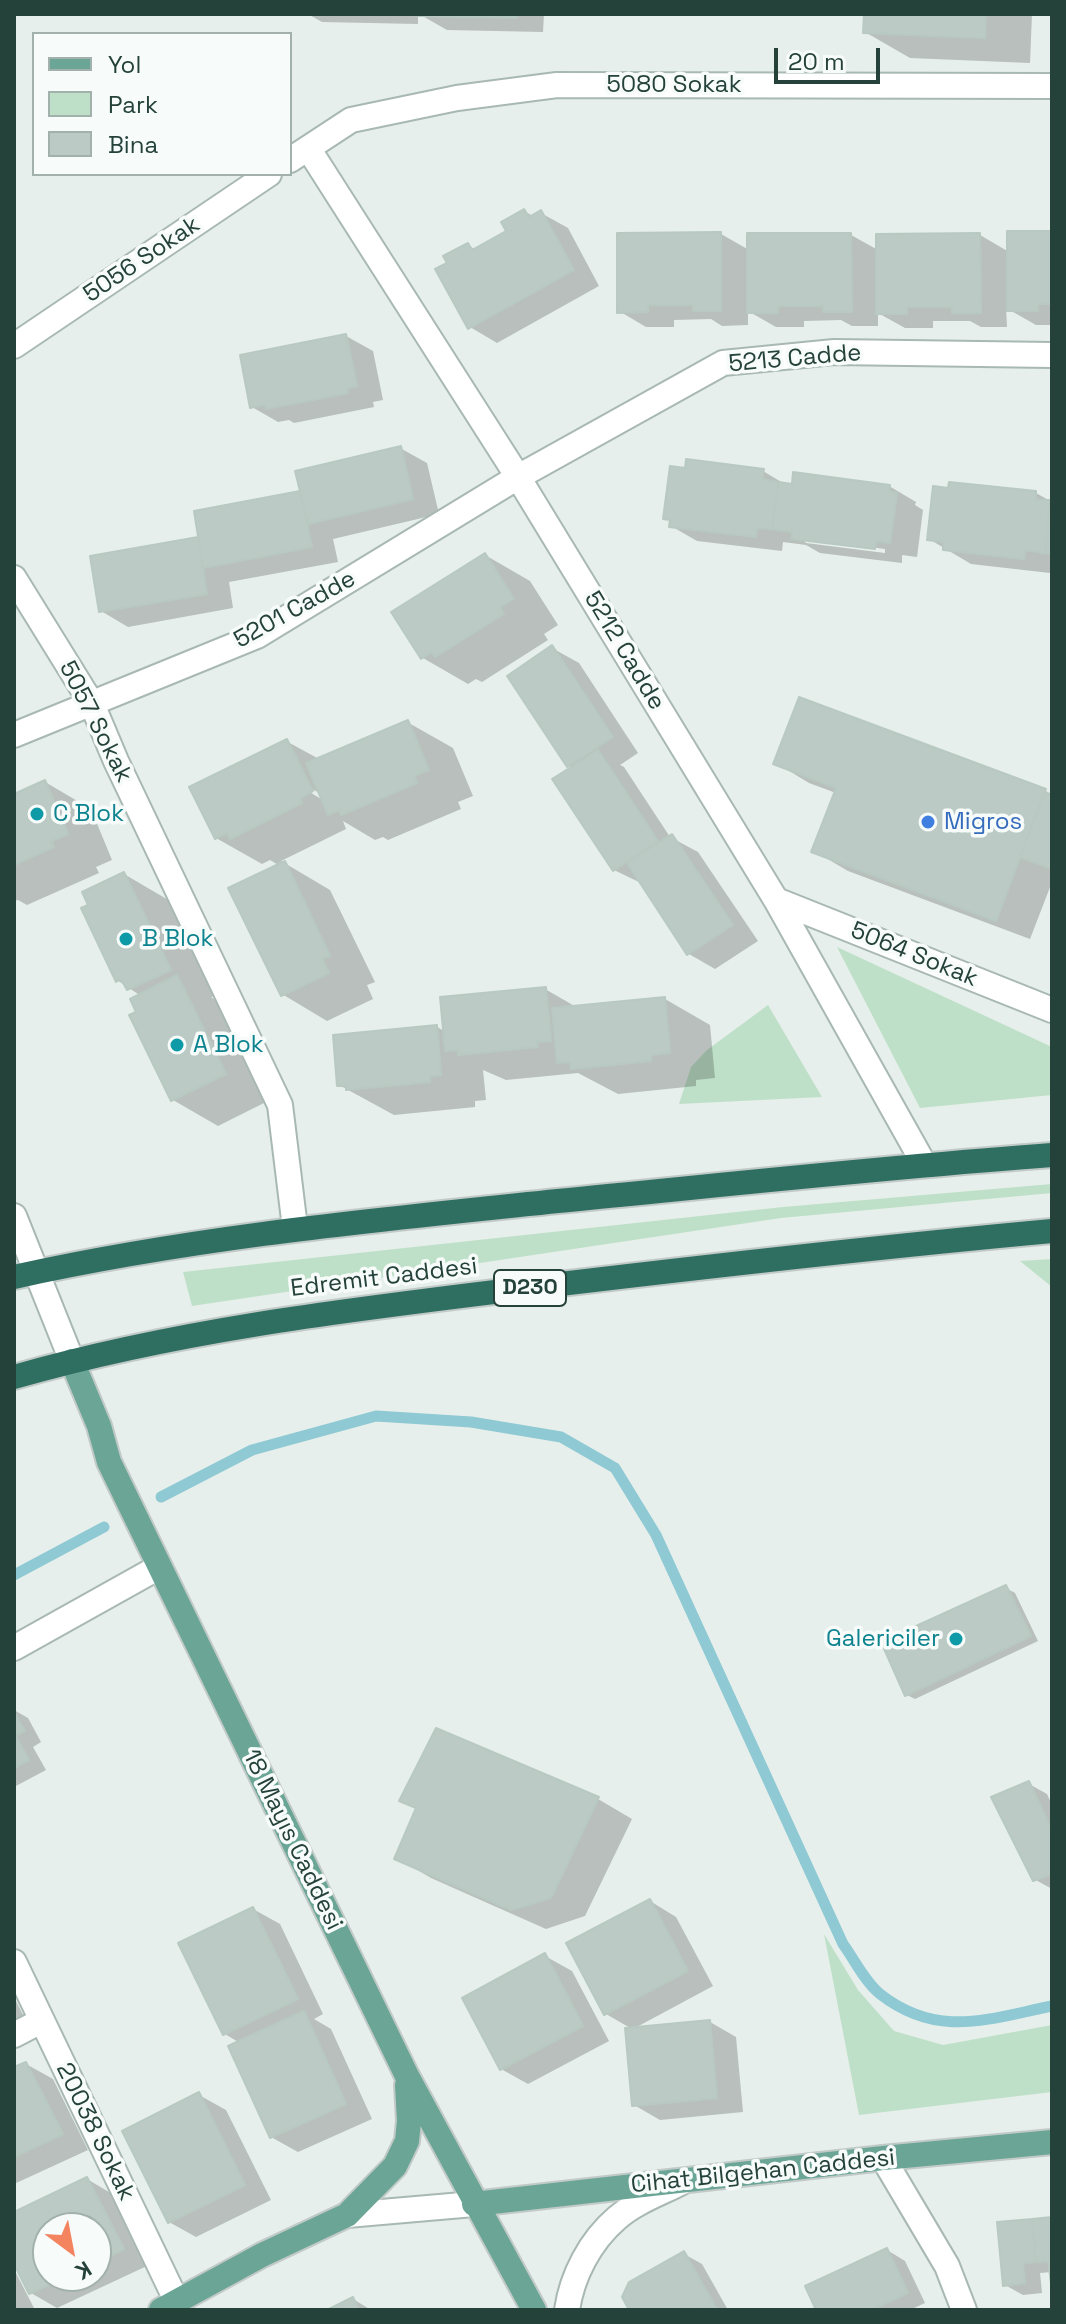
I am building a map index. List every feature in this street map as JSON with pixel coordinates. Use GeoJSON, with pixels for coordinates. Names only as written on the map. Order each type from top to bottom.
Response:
{"type":"FeatureCollection","features":[{"type":"Feature","properties":{"kind":"highway"},"geometry":{"type":"LineString","coordinates":[[25,1274],[163,1248],[295,1228],[924,1164],[1052,1155]]}},
{"type":"Feature","properties":{"kind":"highway","name":"Edremit Caddesi"},"geometry":{"type":"LineString","coordinates":[[14,1377],[72,1361],[317,1313],[870,1247],[1052,1231]]}},
{"type":"Feature","properties":{"kind":"main road","name":"18 Mayıs Caddesi"},"geometry":{"type":"LineString","coordinates":[[72,1361],[99,1426],[109,1462],[159,1567],[407,2076],[534,2310]]}},
{"type":"Feature","properties":{"kind":"main road"},"geometry":{"type":"LineString","coordinates":[[169,2306],[262,2255],[347,2215],[395,2166],[407,2141],[407,2076]]}},
{"type":"Feature","properties":{"kind":"main road","name":"Cihat Bilgehan Caddesi"},"geometry":{"type":"LineString","coordinates":[[474,2204],[1052,2142]]}},
{"type":"Feature","properties":{"kind":"street","name":"5080 Sokak"},"geometry":{"type":"LineString","coordinates":[[299,154],[351,120],[457,98],[557,85],[1052,86]]}},
{"type":"Feature","properties":{"kind":"street","name":"5212 Cadde"},"geometry":{"type":"LineString","coordinates":[[299,154],[518,477],[776,900],[924,1164]]}},
{"type":"Feature","properties":{"kind":"street","name":"5056 Sokak"},"geometry":{"type":"LineString","coordinates":[[14,346],[266,176]]}},
{"type":"Feature","properties":{"kind":"street","name":"5213 Cadde"},"geometry":{"type":"LineString","coordinates":[[518,477],[723,363],[834,352],[1052,355]]}},
{"type":"Feature","properties":{"kind":"street","name":"5201 Cadde"},"geometry":{"type":"LineString","coordinates":[[14,735],[257,636],[518,477]]}},
{"type":"Feature","properties":{"kind":"street","name":"5057 Sokak"},"geometry":{"type":"LineString","coordinates":[[14,578],[92,704],[116,761],[280,1105],[295,1228]]}},
{"type":"Feature","properties":{"kind":"street","name":"5064 Sokak"},"geometry":{"type":"LineString","coordinates":[[776,900],[1052,1010]]}},
{"type":"Feature","properties":{"kind":"street"},"geometry":{"type":"LineString","coordinates":[[14,1216],[25,1274],[72,1361]]}},
{"type":"Feature","properties":{"kind":"street"},"geometry":{"type":"LineString","coordinates":[[14,1648],[159,1567]]}},
{"type":"Feature","properties":{"kind":"street","name":"20038 Sokak"},"geometry":{"type":"LineString","coordinates":[[14,1962],[169,2306]]}},
{"type":"Feature","properties":{"kind":"street"},"geometry":{"type":"LineString","coordinates":[[14,2035],[41,2021]]}},
{"type":"Feature","properties":{"kind":"street"},"geometry":{"type":"LineString","coordinates":[[883,2158],[947,2266],[964,2310]]}},
{"type":"Feature","properties":{"kind":"street"},"geometry":{"type":"LineString","coordinates":[[567,2310],[570,2291],[579,2270],[601,2235],[617,2218],[684,2181]]}},
{"type":"Feature","properties":{"kind":"street"},"geometry":{"type":"LineString","coordinates":[[347,2215],[474,2204]]}},
{"type":"Feature","properties":{"kind":"green space"},"geometry":{"type":"Polygon","coordinates":[[[837,947],[1052,1047],[1052,1095],[920,1108],[837,947]]]}},
{"type":"Feature","properties":{"kind":"green space"},"geometry":{"type":"Polygon","coordinates":[[[768,1005],[822,1097],[679,1104],[691,1067],[707,1050],[768,1005]]]}},
{"type":"Feature","properties":{"kind":"green space"},"geometry":{"type":"Polygon","coordinates":[[[1052,1184],[1052,1193],[781,1218],[192,1306],[183,1272],[783,1207],[1052,1184]]]}},
{"type":"Feature","properties":{"kind":"green space"},"geometry":{"type":"Polygon","coordinates":[[[1052,1259],[1052,1287],[1020,1261],[1052,1259]]]}},
{"type":"Feature","properties":{"kind":"green space"},"geometry":{"type":"Polygon","coordinates":[[[824,1934],[858,1990],[894,2031],[943,2045],[1052,2025],[1052,2092],[859,2115],[824,1934]]]}},
{"type":"Feature","properties":{"kind":"building"},"geometry":{"type":"Polygon","coordinates":[[[517,14],[517,18],[418,16],[517,14]]]}},
{"type":"Feature","properties":{"kind":"building"},"geometry":{"type":"Polygon","coordinates":[[[864,14],[986,14],[985,38],[863,33],[864,14]]]}},
{"type":"Feature","properties":{"kind":"building"},"geometry":{"type":"Polygon","coordinates":[[[524,209],[529,217],[541,210],[574,270],[468,329],[435,269],[447,263],[443,256],[468,243],[472,250],[506,231],[501,222],[524,209]]]}},
{"type":"Feature","properties":{"kind":"building"},"geometry":{"type":"Polygon","coordinates":[[[1007,231],[1052,231],[1052,304],[1038,304],[1038,311],[1007,311],[1007,231]]]}},
{"type":"Feature","properties":{"kind":"building"},"geometry":{"type":"Polygon","coordinates":[[[721,232],[721,311],[693,311],[693,305],[648,305],[648,312],[617,313],[617,233],[721,232]]]}},
{"type":"Feature","properties":{"kind":"building"},"geometry":{"type":"Polygon","coordinates":[[[747,233],[851,233],[852,312],[823,312],[823,306],[778,306],[778,313],[747,313],[747,233]]]}},
{"type":"Feature","properties":{"kind":"building"},"geometry":{"type":"Polygon","coordinates":[[[980,233],[981,313],[952,313],[952,307],[907,307],[907,314],[876,314],[876,234],[980,233]]]}},
{"type":"Feature","properties":{"kind":"building"},"geometry":{"type":"Polygon","coordinates":[[[346,334],[357,386],[347,388],[348,393],[266,409],[265,405],[250,408],[240,355],[346,334]]]}},
{"type":"Feature","properties":{"kind":"building"},"geometry":{"type":"Polygon","coordinates":[[[401,446],[413,499],[308,524],[295,471],[401,446]]]}},
{"type":"Feature","properties":{"kind":"building"},"geometry":{"type":"Polygon","coordinates":[[[686,459],[764,469],[762,479],[778,482],[772,529],[757,528],[756,537],[669,527],[670,520],[663,519],[670,466],[685,468],[686,459]]]}},
{"type":"Feature","properties":{"kind":"building"},"geometry":{"type":"Polygon","coordinates":[[[793,472],[890,485],[889,491],[897,493],[890,543],[876,541],[875,549],[792,539],[792,532],[772,529],[778,482],[792,484],[793,472]]]}},
{"type":"Feature","properties":{"kind":"building"},"geometry":{"type":"Polygon","coordinates":[[[949,482],[1036,491],[1036,500],[1050,500],[1045,553],[1025,550],[1024,559],[943,550],[943,542],[927,540],[933,486],[948,488],[949,482]]]}},
{"type":"Feature","properties":{"kind":"building"},"geometry":{"type":"Polygon","coordinates":[[[300,491],[312,547],[203,568],[194,511],[300,491]]]}},
{"type":"Feature","properties":{"kind":"building"},"geometry":{"type":"Polygon","coordinates":[[[1052,501],[1052,554],[1045,553],[1052,501]]]}},
{"type":"Feature","properties":{"kind":"building"},"geometry":{"type":"Polygon","coordinates":[[[198,537],[207,594],[99,612],[90,556],[198,537]]]}},
{"type":"Feature","properties":{"kind":"building"},"geometry":{"type":"Polygon","coordinates":[[[485,553],[514,599],[500,607],[504,614],[435,657],[432,652],[421,659],[391,612],[485,553]]]}},
{"type":"Feature","properties":{"kind":"building"},"geometry":{"type":"Polygon","coordinates":[[[552,645],[613,737],[567,767],[507,676],[552,645]]]}},
{"type":"Feature","properties":{"kind":"building","name":"Migros"},"geometry":{"type":"Polygon","coordinates":[[[799,697],[1046,789],[996,921],[811,852],[836,788],[773,764],[799,697]]]}},
{"type":"Feature","properties":{"kind":"building"},"geometry":{"type":"Polygon","coordinates":[[[408,720],[429,770],[414,776],[417,783],[341,815],[339,810],[328,815],[306,763],[408,720]]]}},
{"type":"Feature","properties":{"kind":"building"},"geometry":{"type":"Polygon","coordinates":[[[287,739],[313,791],[300,798],[302,803],[230,839],[227,833],[215,839],[189,787],[287,739]]]}},
{"type":"Feature","properties":{"kind":"building"},"geometry":{"type":"Polygon","coordinates":[[[598,750],[658,841],[613,871],[552,779],[598,750]]]}},
{"type":"Feature","properties":{"kind":"building","name":"C Blok"},"geometry":{"type":"Polygon","coordinates":[[[45,780],[68,834],[51,841],[54,847],[14,865],[14,794],[45,780]]]}},
{"type":"Feature","properties":{"kind":"building"},"geometry":{"type":"Polygon","coordinates":[[[1045,792],[1052,795],[1052,869],[1020,857],[1045,792]]]}},
{"type":"Feature","properties":{"kind":"building"},"geometry":{"type":"Polygon","coordinates":[[[672,834],[733,925],[687,955],[627,863],[672,834]]]}},
{"type":"Feature","properties":{"kind":"building"},"geometry":{"type":"Polygon","coordinates":[[[285,861],[330,956],[322,959],[329,973],[281,996],[228,888],[285,861]]]}},
{"type":"Feature","properties":{"kind":"building","name":"B Blok"},"geometry":{"type":"Polygon","coordinates":[[[124,872],[171,970],[127,990],[121,979],[116,982],[81,908],[88,905],[82,892],[124,872]]]}},
{"type":"Feature","properties":{"kind":"building","name":"A Blok"},"geometry":{"type":"Polygon","coordinates":[[[177,975],[226,1074],[171,1101],[129,1015],[136,1012],[130,999],[177,975]]]}},
{"type":"Feature","properties":{"kind":"building"},"geometry":{"type":"Polygon","coordinates":[[[546,987],[551,1041],[537,1042],[538,1047],[458,1055],[458,1050],[445,1051],[440,997],[546,987]]]}},
{"type":"Feature","properties":{"kind":"building"},"geometry":{"type":"Polygon","coordinates":[[[665,997],[670,1053],[651,1055],[651,1061],[571,1069],[570,1062],[557,1063],[552,1008],[665,997]]]}},
{"type":"Feature","properties":{"kind":"building"},"geometry":{"type":"Polygon","coordinates":[[[437,1025],[441,1075],[430,1076],[430,1082],[346,1090],[346,1086],[337,1086],[333,1035],[437,1025]]]}},
{"type":"Feature","properties":{"kind":"building","name":"Galericiler"},"geometry":{"type":"Polygon","coordinates":[[[1006,1585],[1031,1636],[905,1696],[881,1642],[1006,1585]]]}},
{"type":"Feature","properties":{"kind":"building"},"geometry":{"type":"Polygon","coordinates":[[[14,1712],[25,1731],[16,1736],[29,1760],[14,1768],[14,1712]]]}},
{"type":"Feature","properties":{"kind":"building"},"geometry":{"type":"Polygon","coordinates":[[[436,1728],[599,1797],[551,1898],[511,1910],[394,1859],[416,1808],[399,1801],[436,1728]]]}},
{"type":"Feature","properties":{"kind":"building"},"geometry":{"type":"Polygon","coordinates":[[[1029,1781],[1052,1831],[1052,1874],[1033,1881],[991,1797],[1029,1781]]]}},
{"type":"Feature","properties":{"kind":"building"},"geometry":{"type":"Polygon","coordinates":[[[650,1899],[688,1971],[604,2015],[566,1943],[650,1899]]]}},
{"type":"Feature","properties":{"kind":"building"},"geometry":{"type":"Polygon","coordinates":[[[253,1907],[298,1999],[223,2035],[178,1943],[253,1907]]]}},
{"type":"Feature","properties":{"kind":"building"},"geometry":{"type":"Polygon","coordinates":[[[545,1953],[583,2026],[500,2070],[462,1998],[545,1953]]]}},
{"type":"Feature","properties":{"kind":"building"},"geometry":{"type":"Polygon","coordinates":[[[304,2011],[346,2104],[270,2138],[228,2046],[304,2011]]]}},
{"type":"Feature","properties":{"kind":"building"},"geometry":{"type":"Polygon","coordinates":[[[710,2020],[717,2098],[632,2106],[625,2028],[710,2020]]]}},
{"type":"Feature","properties":{"kind":"building"},"geometry":{"type":"Polygon","coordinates":[[[26,2062],[63,2134],[14,2157],[14,2067],[26,2062]]]}},
{"type":"Feature","properties":{"kind":"building"},"geometry":{"type":"Polygon","coordinates":[[[199,2092],[245,2185],[168,2223],[122,2131],[199,2092]]]}},
{"type":"Feature","properties":{"kind":"building"},"geometry":{"type":"Polygon","coordinates":[[[87,2177],[105,2212],[32,2212],[33,2292],[29,2294],[14,2264],[14,2212],[87,2177]]]}},
{"type":"Feature","properties":{"kind":"building"},"geometry":{"type":"Polygon","coordinates":[[[1052,2217],[1051,2283],[1048,2261],[1036,2262],[1032,2219],[1052,2217]]]}},
{"type":"Feature","properties":{"kind":"building"},"geometry":{"type":"Polygon","coordinates":[[[1032,2219],[1036,2262],[1023,2263],[1025,2283],[1003,2286],[997,2222],[1032,2219]]]}},
{"type":"Feature","properties":{"kind":"building"},"geometry":{"type":"Polygon","coordinates":[[[112,2226],[124,2249],[112,2255],[112,2226]]]}},
{"type":"Feature","properties":{"kind":"building"},"geometry":{"type":"Polygon","coordinates":[[[887,2248],[908,2293],[871,2310],[816,2310],[805,2286],[887,2248]]]}},
{"type":"Feature","properties":{"kind":"building"},"geometry":{"type":"Polygon","coordinates":[[[684,2251],[716,2308],[629,2310],[622,2297],[629,2282],[684,2251]]]}},
{"type":"Feature","properties":{"kind":"building"},"geometry":{"type":"Polygon","coordinates":[[[353,2297],[359,2310],[327,2310],[353,2297]]]}},
{"type":"Feature","properties":{"kind":"waterway"},"geometry":{"type":"LineString","coordinates":[[161,1497],[252,1450],[376,1416],[471,1422],[561,1437],[615,1468],[656,1535],[843,1944],[869,1983],[901,2008],[943,2021],[984,2020],[1052,2006]]}},
{"type":"Feature","properties":{"kind":"waterway"},"geometry":{"type":"LineString","coordinates":[[14,1575],[104,1527]]}},
{"type":"Feature","properties":{"kind":"place","name":"C Blok"},"geometry":{"type":"Point","coordinates":[37,814]}},
{"type":"Feature","properties":{"kind":"place","name":"Migros"},"geometry":{"type":"Point","coordinates":[928,822]}},
{"type":"Feature","properties":{"kind":"place","name":"B Blok"},"geometry":{"type":"Point","coordinates":[126,939]}},
{"type":"Feature","properties":{"kind":"place","name":"A Blok"},"geometry":{"type":"Point","coordinates":[177,1045]}},
{"type":"Feature","properties":{"kind":"place","name":"Galericiler"},"geometry":{"type":"Point","coordinates":[956,1639]}}]}
